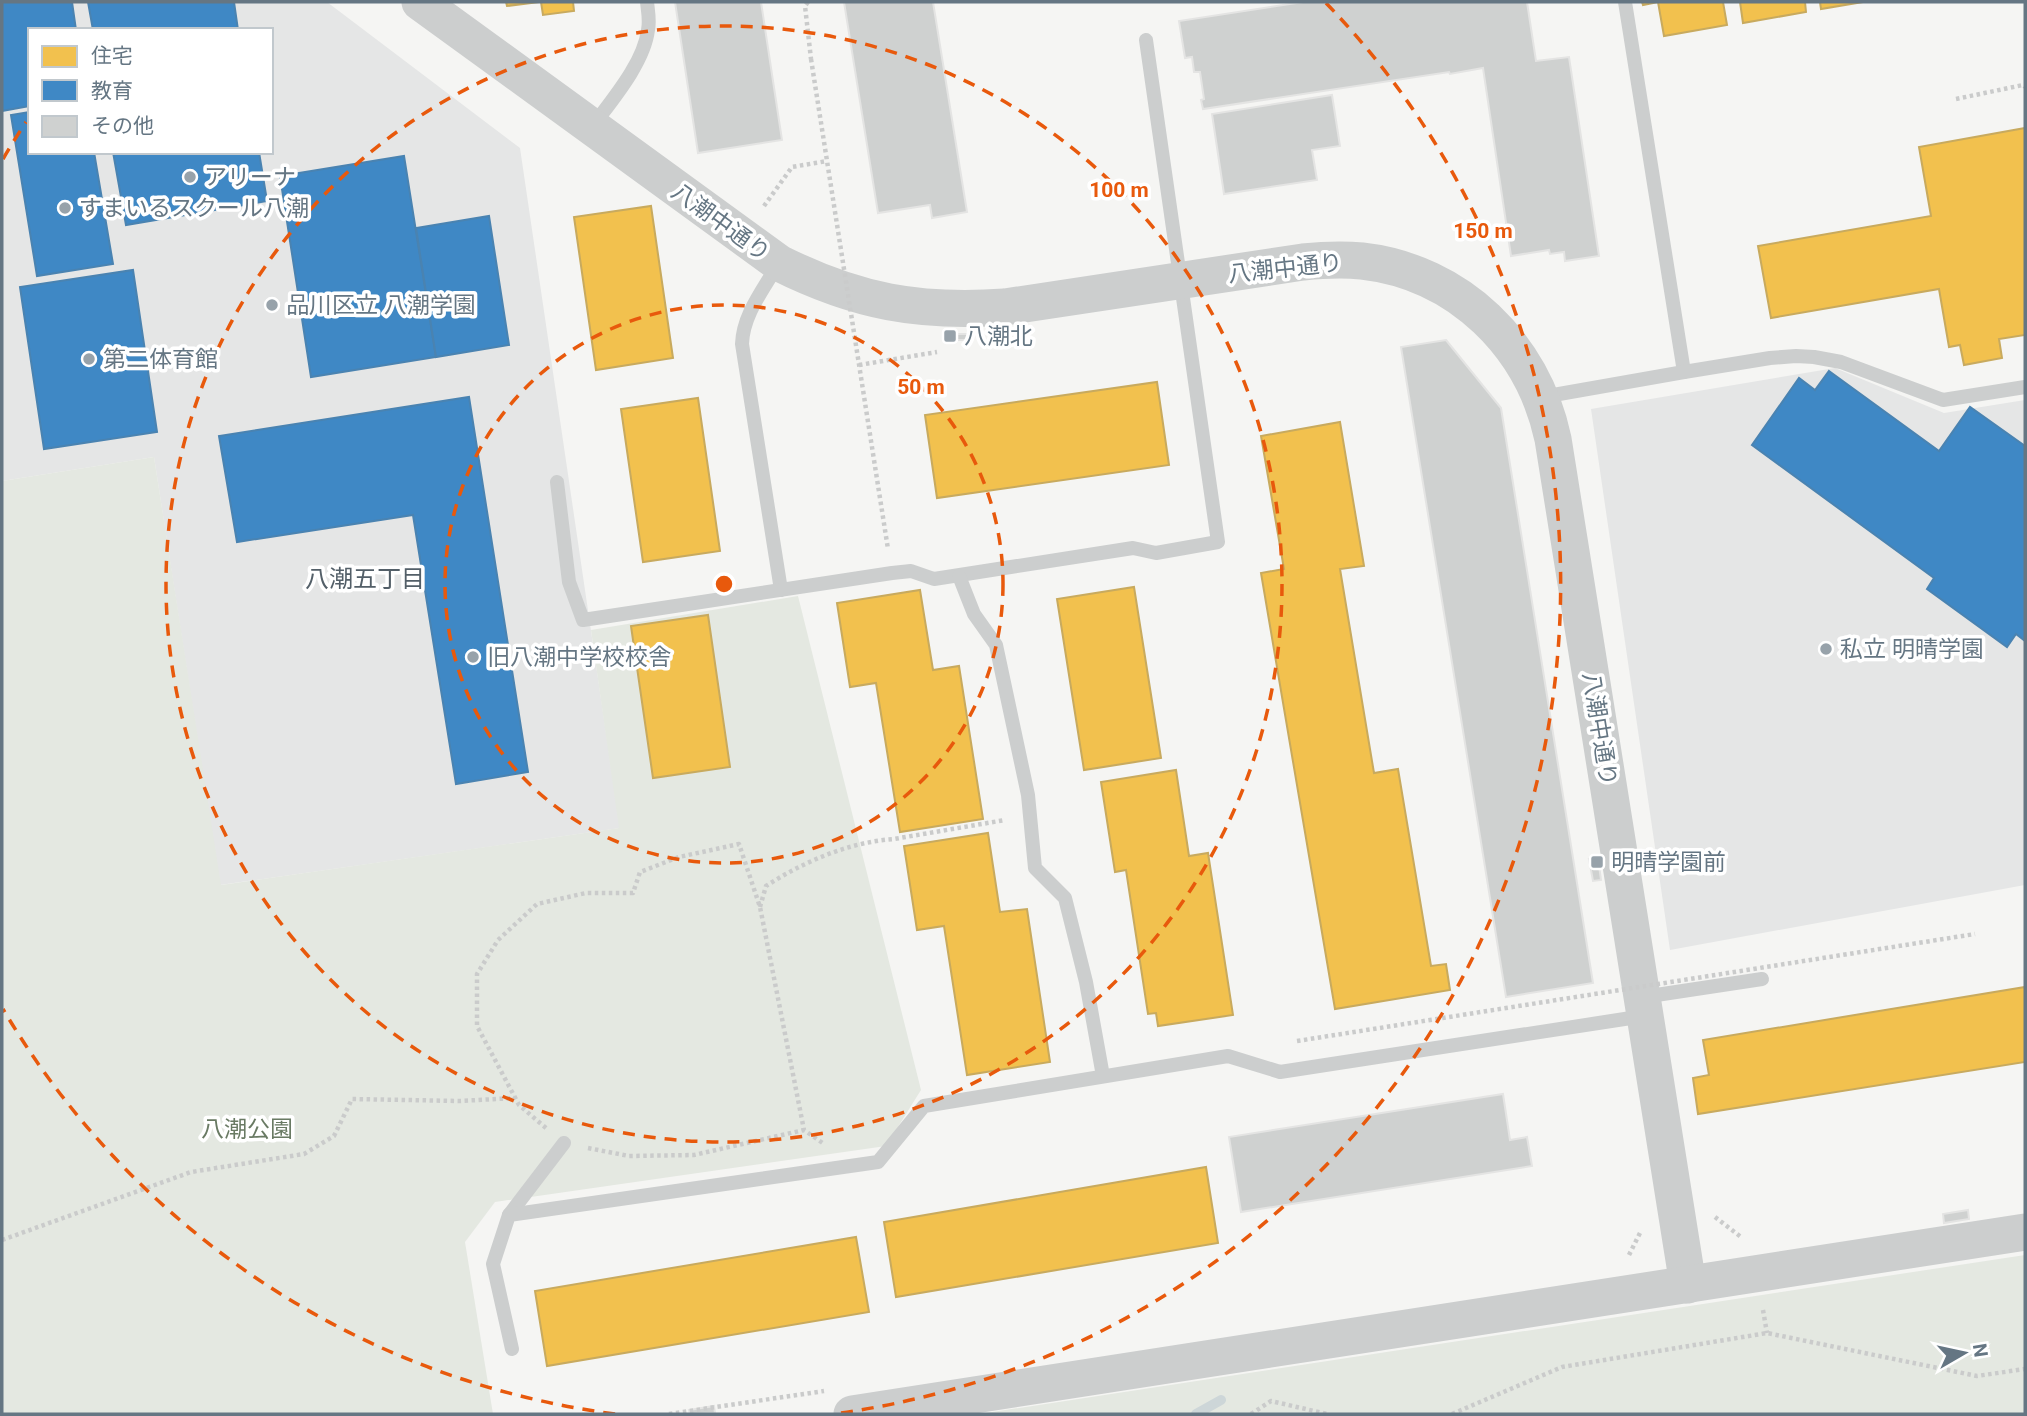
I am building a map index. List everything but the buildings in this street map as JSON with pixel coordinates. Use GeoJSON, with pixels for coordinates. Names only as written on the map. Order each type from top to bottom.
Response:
{"type":"FeatureCollection","features":[{"type":"Feature","properties":{"kind":"street","name":"八潮中通り"},"geometry":{"type":"LineString","coordinates":[[420,2],[779,263],[827,286],[859,296],[883,302],[941,309],[1005,307],[1303,262],[1342,259],[1364,261],[1412,273],[1454,292],[1489,321],[1529,372],[1542,397],[1553,439],[1688,1285]]}},
{"type":"Feature","properties":{"kind":"street"},"geometry":{"type":"LineString","coordinates":[[852,1414],[2025,1232]]}},
{"type":"Feature","properties":{"kind":"lane"},"geometry":{"type":"LineString","coordinates":[[592,128],[643,49],[649,29],[647,2]]}},
{"type":"Feature","properties":{"kind":"lane"},"geometry":{"type":"LineString","coordinates":[[1625,2],[1684,372]]}},
{"type":"Feature","properties":{"kind":"lane"},"geometry":{"type":"LineString","coordinates":[[557,482],[569,582],[583,620],[911,571],[934,579],[1133,548],[1156,553],[1218,542],[1146,40]]}},
{"type":"Feature","properties":{"kind":"lane"},"geometry":{"type":"LineString","coordinates":[[779,263],[747,319],[742,331],[742,344],[781,590]]}},
{"type":"Feature","properties":{"kind":"lane"},"geometry":{"type":"LineString","coordinates":[[1542,397],[1770,358],[1814,357],[1841,362],[1943,400],[2025,387]]}},
{"type":"Feature","properties":{"kind":"lane"},"geometry":{"type":"LineString","coordinates":[[959,576],[974,614],[996,645],[1029,807],[1035,868],[1065,898],[1086,982],[1103,1076]]}},
{"type":"Feature","properties":{"kind":"lane"},"geometry":{"type":"LineString","coordinates":[[509,1215],[878,1162],[924,1106],[1228,1056],[1280,1072],[1644,1007],[1762,979]]}},
{"type":"Feature","properties":{"kind":"lane"},"geometry":{"type":"LineString","coordinates":[[512,1349],[493,1264],[509,1215],[564,1143]]}},
{"type":"Feature","properties":{"kind":"path"},"geometry":{"type":"LineString","coordinates":[[808,2],[805,6],[811,59],[888,549]]}},
{"type":"Feature","properties":{"kind":"path"},"geometry":{"type":"LineString","coordinates":[[1956,99],[2023,85],[2025,87]]}},
{"type":"Feature","properties":{"kind":"path"},"geometry":{"type":"LineString","coordinates":[[762,208],[792,167],[827,161]]}},
{"type":"Feature","properties":{"kind":"path"},"geometry":{"type":"LineString","coordinates":[[859,365],[937,352]]}},
{"type":"Feature","properties":{"kind":"path"},"geometry":{"type":"LineString","coordinates":[[760,907],[766,887],[786,874],[844,849],[878,840],[1008,820],[1029,807]]}},
{"type":"Feature","properties":{"kind":"path"},"geometry":{"type":"LineString","coordinates":[[739,844],[760,907],[803,1130],[694,1155],[629,1156],[564,1143],[519,1105],[477,1026],[477,974],[498,940],[537,904],[586,893],[633,893],[640,872],[679,857],[739,844]]}},
{"type":"Feature","properties":{"kind":"path"},"geometry":{"type":"LineString","coordinates":[[1297,1041],[1975,933]]}},
{"type":"Feature","properties":{"kind":"path"},"geometry":{"type":"LineString","coordinates":[[2,1240],[191,1172],[304,1154],[334,1136],[352,1100],[460,1101],[515,1098]]}},
{"type":"Feature","properties":{"kind":"path"},"geometry":{"type":"LineString","coordinates":[[1452,1414],[1562,1367],[1768,1333],[1977,1376],[2025,1370]]}},
{"type":"Feature","properties":{"kind":"path"},"geometry":{"type":"LineString","coordinates":[[1251,1414],[1271,1401],[1327,1414]]}},
{"type":"Feature","properties":{"kind":"shaded area","name":"品川区立 八潮学園"},"geometry":{"type":"Polygon","coordinates":[[[2,2],[327,2],[520,148],[620,828],[220,885],[154,457],[2,481],[2,2]]]}},
{"type":"Feature","properties":{"kind":"shaded area","name":"私立 明晴学園"},"geometry":{"type":"Polygon","coordinates":[[[1835,368],[1944,413],[2025,400],[2025,885],[1670,950],[1591,409],[1835,368]]]}},
{"type":"Feature","properties":{"kind":"green space","name":"八潮公園"},"geometry":{"type":"Polygon","coordinates":[[[154,457],[221,885],[619,828],[591,630],[798,596],[921,1090],[886,1146],[495,1202],[465,1242],[493,1414],[2,1414],[2,481],[154,457]]]}},
{"type":"Feature","properties":{"kind":"green space"},"geometry":{"type":"Polygon","coordinates":[[[2025,1255],[2025,1414],[979,1414],[2025,1255]]]}},
{"type":"Feature","properties":{"kind":"waterway"},"geometry":{"type":"LineString","coordinates":[[1196,1414],[1221,1400]]}},
{"type":"Feature","properties":{"kind":"place","name":"アリーナ"},"geometry":{"type":"Point","coordinates":[190,177]}},
{"type":"Feature","properties":{"kind":"place","name":"すまいるスクール八潮"},"geometry":{"type":"Point","coordinates":[65,208]}},
{"type":"Feature","properties":{"kind":"place","name":"品川区立 八潮学園"},"geometry":{"type":"Point","coordinates":[272,305]}},
{"type":"Feature","properties":{"kind":"place","name":"八潮北"},"geometry":{"type":"Point","coordinates":[950,336]}},
{"type":"Feature","properties":{"kind":"place","name":"第二体育館"},"geometry":{"type":"Point","coordinates":[89,359]}},
{"type":"Feature","properties":{"kind":"place","name":"私立 明晴学園"},"geometry":{"type":"Point","coordinates":[1826,649]}},
{"type":"Feature","properties":{"kind":"place","name":"旧八潮中学校校舎"},"geometry":{"type":"Point","coordinates":[473,657]}},
{"type":"Feature","properties":{"kind":"place","name":"明晴学園前"},"geometry":{"type":"Point","coordinates":[1597,862]}},
{"type":"Feature","properties":{"kind":"district","name":"八潮五丁目"},"geometry":{"type":"Point","coordinates":[365,579]}}]}
